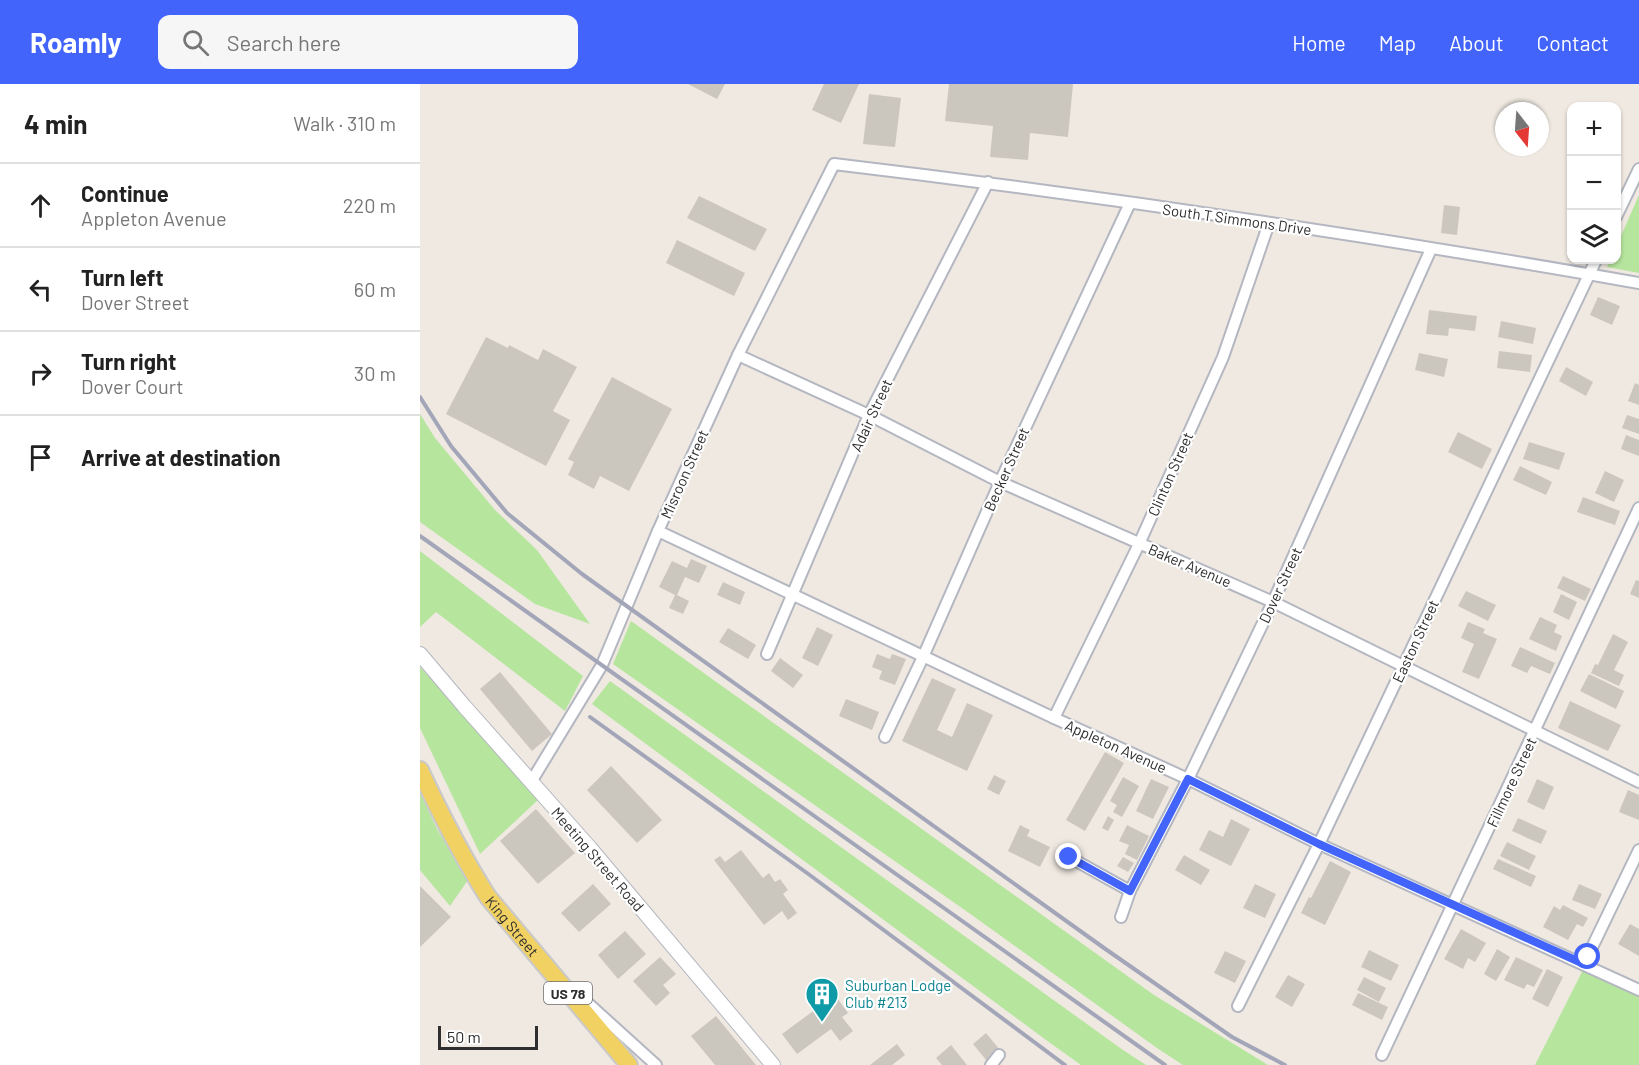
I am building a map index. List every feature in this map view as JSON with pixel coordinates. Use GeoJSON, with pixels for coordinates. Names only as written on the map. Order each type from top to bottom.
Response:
{"type":"FeatureCollection","features":[{"type":"Feature","properties":{"kind":"main road","name":"King Street"},"geometry":{"type":"LineString","coordinates":[[420,770],[472,872],[507,921],[628,1065]]}},
{"type":"Feature","properties":{"kind":"street","name":"South T Simmons Drive"},"geometry":{"type":"LineString","coordinates":[[834,164],[988,182],[1269,223],[1639,283]]}},
{"type":"Feature","properties":{"kind":"street","name":"Misroon Street"},"geometry":{"type":"LineString","coordinates":[[531,782],[602,665],[658,531],[738,355],[834,164]]}},
{"type":"Feature","properties":{"kind":"street"},"geometry":{"type":"LineString","coordinates":[[1620,210],[1639,169]]}},
{"type":"Feature","properties":{"kind":"street","name":"Adair Street"},"geometry":{"type":"LineString","coordinates":[[767,654],[791,593],[869,415],[988,182]]}},
{"type":"Feature","properties":{"kind":"street","name":"Becker Street"},"geometry":{"type":"LineString","coordinates":[[885,737],[924,657],[1000,482],[1130,203]]}},
{"type":"Feature","properties":{"kind":"street","name":"Clinton Street"},"geometry":{"type":"LineString","coordinates":[[1054,718],[1139,543],[1223,357],[1269,223]]}},
{"type":"Feature","properties":{"kind":"street","name":"Dover Street"},"geometry":{"type":"LineString","coordinates":[[1121,917],[1130,891],[1188,779],[1274,602],[1431,249]]}},
{"type":"Feature","properties":{"kind":"street","name":"Easton Street"},"geometry":{"type":"LineString","coordinates":[[1238,1006],[1319,844],[1594,264]]}},
{"type":"Feature","properties":{"kind":"street","name":"Baker Avenue"},"geometry":{"type":"LineString","coordinates":[[738,355],[869,415],[1000,482],[1274,602],[1639,782]]}},
{"type":"Feature","properties":{"kind":"street","name":"Fillmore Street"},"geometry":{"type":"LineString","coordinates":[[1382,1055],[1639,508]]}},
{"type":"Feature","properties":{"kind":"street","name":"Appleton Avenue"},"geometry":{"type":"LineString","coordinates":[[658,531],[1188,779],[1319,844],[1639,990]]}},
{"type":"Feature","properties":{"kind":"street","name":"Meeting Street Road"},"geometry":{"type":"LineString","coordinates":[[420,654],[590,848],[773,1065]]}},
{"type":"Feature","properties":{"kind":"street"},"geometry":{"type":"LineString","coordinates":[[1584,964],[1639,850]]}},
{"type":"Feature","properties":{"kind":"street"},"geometry":{"type":"LineString","coordinates":[[1069,857],[1130,891]]}},
{"type":"Feature","properties":{"kind":"street"},"geometry":{"type":"LineString","coordinates":[[507,921],[544,963],[656,1065]]}},
{"type":"Feature","properties":{"kind":"street"},"geometry":{"type":"LineString","coordinates":[[991,1065],[999,1055]]}},
{"type":"Feature","properties":{"kind":"green space"},"geometry":{"type":"Polygon","coordinates":[[[1639,195],[1639,273],[1607,267],[1608,264],[1621,264],[1621,236],[1639,195]]]}},
{"type":"Feature","properties":{"kind":"green space"},"geometry":{"type":"Polygon","coordinates":[[[420,414],[435,438],[495,510],[537,550],[590,624],[535,604],[420,522],[420,414]]]}},
{"type":"Feature","properties":{"kind":"green space"},"geometry":{"type":"Polygon","coordinates":[[[420,551],[583,676],[565,711],[436,612],[420,627],[420,551]]]}},
{"type":"Feature","properties":{"kind":"green space"},"geometry":{"type":"Polygon","coordinates":[[[631,621],[1154,995],[1268,1065],[1183,1065],[1157,1048],[969,913],[613,664],[631,621]]]}},
{"type":"Feature","properties":{"kind":"green space"},"geometry":{"type":"Polygon","coordinates":[[[420,667],[539,799],[480,854],[420,728],[420,667]]]}},
{"type":"Feature","properties":{"kind":"green space"},"geometry":{"type":"Polygon","coordinates":[[[610,681],[1146,1065],[1081,1065],[1046,1040],[592,704],[610,681]]]}},
{"type":"Feature","properties":{"kind":"green space"},"geometry":{"type":"Polygon","coordinates":[[[420,793],[437,829],[468,880],[450,906],[420,870],[420,793]]]}},
{"type":"Feature","properties":{"kind":"green space"},"geometry":{"type":"Polygon","coordinates":[[[1585,966],[1639,991],[1639,1065],[1535,1065],[1585,966]]]}},
{"type":"Feature","properties":{"kind":"building"},"geometry":{"type":"Polygon","coordinates":[[[688,84],[725,84],[717,99],[688,84]]]}},
{"type":"Feature","properties":{"kind":"building"},"geometry":{"type":"Polygon","coordinates":[[[824,84],[859,84],[841,123],[812,110],[824,84]]]}},
{"type":"Feature","properties":{"kind":"building"},"geometry":{"type":"Polygon","coordinates":[[[949,84],[1073,84],[1068,137],[1030,133],[1028,160],[990,157],[993,126],[945,121],[949,84]]]}},
{"type":"Feature","properties":{"kind":"building"},"geometry":{"type":"Polygon","coordinates":[[[869,94],[901,98],[895,147],[863,144],[869,94]]]}},
{"type":"Feature","properties":{"kind":"building"},"geometry":{"type":"Polygon","coordinates":[[[699,196],[767,229],[755,251],[687,218],[699,196]]]}},
{"type":"Feature","properties":{"kind":"building"},"geometry":{"type":"Polygon","coordinates":[[[1444,205],[1460,207],[1457,235],[1441,233],[1444,205]]]}},
{"type":"Feature","properties":{"kind":"building"},"geometry":{"type":"Polygon","coordinates":[[[677,240],[745,273],[734,296],[666,263],[677,240]]]}},
{"type":"Feature","properties":{"kind":"building"},"geometry":{"type":"Polygon","coordinates":[[[1598,297],[1620,306],[1612,325],[1590,315],[1598,297]]]}},
{"type":"Feature","properties":{"kind":"building"},"geometry":{"type":"Polygon","coordinates":[[[1429,310],[1477,316],[1475,331],[1449,328],[1448,336],[1426,334],[1429,310]]]}},
{"type":"Feature","properties":{"kind":"building"},"geometry":{"type":"Polygon","coordinates":[[[1501,321],[1536,328],[1533,344],[1498,337],[1501,321]]]}},
{"type":"Feature","properties":{"kind":"building"},"geometry":{"type":"Polygon","coordinates":[[[486,337],[508,348],[509,345],[538,360],[543,349],[577,367],[553,411],[570,420],[546,466],[446,414],[486,337]]]}},
{"type":"Feature","properties":{"kind":"building"},"geometry":{"type":"Polygon","coordinates":[[[1499,351],[1532,355],[1530,372],[1497,368],[1499,351]]]}},
{"type":"Feature","properties":{"kind":"building"},"geometry":{"type":"Polygon","coordinates":[[[1419,353],[1448,359],[1444,377],[1415,370],[1419,353]]]}},
{"type":"Feature","properties":{"kind":"building"},"geometry":{"type":"Polygon","coordinates":[[[1566,367],[1593,382],[1586,396],[1559,381],[1566,367]]]}},
{"type":"Feature","properties":{"kind":"building"},"geometry":{"type":"Polygon","coordinates":[[[612,377],[672,409],[629,491],[600,476],[594,489],[568,475],[574,462],[568,459],[612,377]]]}},
{"type":"Feature","properties":{"kind":"building"},"geometry":{"type":"Polygon","coordinates":[[[1635,383],[1639,385],[1639,405],[1628,401],[1635,383]]]}},
{"type":"Feature","properties":{"kind":"building"},"geometry":{"type":"Polygon","coordinates":[[[1627,415],[1639,419],[1639,434],[1622,428],[1627,415]]]}},
{"type":"Feature","properties":{"kind":"building"},"geometry":{"type":"Polygon","coordinates":[[[1458,432],[1492,449],[1482,469],[1448,452],[1458,432]]]}},
{"type":"Feature","properties":{"kind":"building"},"geometry":{"type":"Polygon","coordinates":[[[1626,435],[1639,440],[1639,456],[1621,449],[1626,435]]]}},
{"type":"Feature","properties":{"kind":"building"},"geometry":{"type":"Polygon","coordinates":[[[1529,442],[1565,453],[1559,470],[1523,459],[1529,442]]]}},
{"type":"Feature","properties":{"kind":"building"},"geometry":{"type":"Polygon","coordinates":[[[1520,466],[1552,482],[1546,495],[1513,480],[1520,466]]]}},
{"type":"Feature","properties":{"kind":"building"},"geometry":{"type":"Polygon","coordinates":[[[1605,471],[1624,480],[1614,502],[1595,493],[1605,471]]]}},
{"type":"Feature","properties":{"kind":"building"},"geometry":{"type":"Polygon","coordinates":[[[1583,497],[1620,511],[1615,525],[1577,512],[1583,497]]]}},
{"type":"Feature","properties":{"kind":"building"},"geometry":{"type":"Polygon","coordinates":[[[691,559],[707,566],[699,583],[685,577],[677,595],[689,601],[683,614],[669,608],[675,595],[659,587],[672,561],[687,568],[691,559]]]}},
{"type":"Feature","properties":{"kind":"building"},"geometry":{"type":"Polygon","coordinates":[[[1563,576],[1591,589],[1585,601],[1557,588],[1563,576]]]}},
{"type":"Feature","properties":{"kind":"building"},"geometry":{"type":"Polygon","coordinates":[[[1636,580],[1639,581],[1639,598],[1630,594],[1636,580]]]}},
{"type":"Feature","properties":{"kind":"building"},"geometry":{"type":"Polygon","coordinates":[[[723,582],[745,592],[740,605],[717,595],[723,582]]]}},
{"type":"Feature","properties":{"kind":"building"},"geometry":{"type":"Polygon","coordinates":[[[1466,591],[1496,605],[1488,621],[1458,606],[1466,591]]]}},
{"type":"Feature","properties":{"kind":"building"},"geometry":{"type":"Polygon","coordinates":[[[1561,594],[1577,602],[1569,620],[1553,612],[1561,594]]]}},
{"type":"Feature","properties":{"kind":"building"},"geometry":{"type":"Polygon","coordinates":[[[1540,617],[1557,625],[1554,632],[1562,636],[1556,651],[1529,639],[1540,617]]]}},
{"type":"Feature","properties":{"kind":"building"},"geometry":{"type":"Polygon","coordinates":[[[1468,622],[1485,629],[1483,633],[1497,639],[1479,679],[1462,672],[1474,644],[1461,638],[1468,622]]]}},
{"type":"Feature","properties":{"kind":"building"},"geometry":{"type":"Polygon","coordinates":[[[817,627],[833,635],[818,666],[802,658],[817,627]]]}},
{"type":"Feature","properties":{"kind":"building"},"geometry":{"type":"Polygon","coordinates":[[[728,628],[756,645],[748,659],[719,642],[728,628]]]}},
{"type":"Feature","properties":{"kind":"building"},"geometry":{"type":"Polygon","coordinates":[[[1613,634],[1628,642],[1614,670],[1624,675],[1619,686],[1591,673],[1595,664],[1598,665],[1613,634]]]}},
{"type":"Feature","properties":{"kind":"building"},"geometry":{"type":"Polygon","coordinates":[[[1520,647],[1555,663],[1550,674],[1531,666],[1527,673],[1511,666],[1520,647]]]}},
{"type":"Feature","properties":{"kind":"building"},"geometry":{"type":"Polygon","coordinates":[[[877,654],[890,659],[892,654],[906,659],[895,685],[879,679],[882,671],[872,667],[877,654]]]}},
{"type":"Feature","properties":{"kind":"building"},"geometry":{"type":"Polygon","coordinates":[[[780,658],[803,675],[793,688],[771,671],[780,658]]]}},
{"type":"Feature","properties":{"kind":"building"},"geometry":{"type":"Polygon","coordinates":[[[500,672],[552,734],[532,751],[480,689],[500,672]]]}},
{"type":"Feature","properties":{"kind":"building"},"geometry":{"type":"Polygon","coordinates":[[[1589,674],[1624,691],[1616,709],[1580,691],[1589,674]]]}},
{"type":"Feature","properties":{"kind":"building"},"geometry":{"type":"Polygon","coordinates":[[[932,678],[956,689],[937,730],[952,737],[967,703],[993,715],[967,771],[902,741],[932,678]]]}},
{"type":"Feature","properties":{"kind":"building"},"geometry":{"type":"Polygon","coordinates":[[[846,699],[879,712],[872,730],[839,716],[846,699]]]}},
{"type":"Feature","properties":{"kind":"building"},"geometry":{"type":"Polygon","coordinates":[[[1570,701],[1621,725],[1608,751],[1558,728],[1570,701]]]}},
{"type":"Feature","properties":{"kind":"building"},"geometry":{"type":"Polygon","coordinates":[[[1105,752],[1124,763],[1085,831],[1066,820],[1105,752]]]}},
{"type":"Feature","properties":{"kind":"building"},"geometry":{"type":"Polygon","coordinates":[[[611,766],[662,820],[637,843],[587,790],[611,766]]]}},
{"type":"Feature","properties":{"kind":"building"},"geometry":{"type":"Polygon","coordinates":[[[994,775],[1006,781],[999,795],[987,789],[994,775]]]}},
{"type":"Feature","properties":{"kind":"building"},"geometry":{"type":"Polygon","coordinates":[[[1123,777],[1139,786],[1122,817],[1113,812],[1117,805],[1110,801],[1123,777]]]}},
{"type":"Feature","properties":{"kind":"building"},"geometry":{"type":"Polygon","coordinates":[[[1151,779],[1169,787],[1153,819],[1136,811],[1151,779]]]}},
{"type":"Feature","properties":{"kind":"building"},"geometry":{"type":"Polygon","coordinates":[[[1537,779],[1554,787],[1544,810],[1527,802],[1537,779]]]}},
{"type":"Feature","properties":{"kind":"building"},"geometry":{"type":"Polygon","coordinates":[[[1628,790],[1639,795],[1639,820],[1619,812],[1628,790]]]}},
{"type":"Feature","properties":{"kind":"building"},"geometry":{"type":"Polygon","coordinates":[[[536,809],[575,853],[538,884],[500,841],[536,809]]]}},
{"type":"Feature","properties":{"kind":"building"},"geometry":{"type":"Polygon","coordinates":[[[1108,816],[1114,820],[1108,831],[1102,828],[1108,816]]]}},
{"type":"Feature","properties":{"kind":"building"},"geometry":{"type":"Polygon","coordinates":[[[1518,818],[1547,831],[1541,844],[1512,831],[1518,818]]]}},
{"type":"Feature","properties":{"kind":"building"},"geometry":{"type":"Polygon","coordinates":[[[1231,819],[1250,829],[1231,866],[1199,850],[1209,830],[1223,837],[1231,819]]]}},
{"type":"Feature","properties":{"kind":"building"},"geometry":{"type":"Polygon","coordinates":[[[1020,825],[1030,830],[1027,836],[1050,847],[1040,867],[1008,851],[1020,825]]]}},
{"type":"Feature","properties":{"kind":"building"},"geometry":{"type":"Polygon","coordinates":[[[1127,825],[1149,836],[1137,860],[1125,854],[1129,845],[1119,841],[1127,825]]]}},
{"type":"Feature","properties":{"kind":"building"},"geometry":{"type":"Polygon","coordinates":[[[1507,842],[1536,856],[1529,870],[1500,856],[1507,842]]]}},
{"type":"Feature","properties":{"kind":"building"},"geometry":{"type":"Polygon","coordinates":[[[741,850],[763,878],[769,873],[775,882],[780,879],[788,890],[783,894],[797,913],[788,920],[782,911],[764,925],[714,860],[720,856],[725,862],[741,850]]]}},
{"type":"Feature","properties":{"kind":"building"},"geometry":{"type":"Polygon","coordinates":[[[1184,855],[1210,870],[1201,885],[1175,870],[1184,855]]]}},
{"type":"Feature","properties":{"kind":"building"},"geometry":{"type":"Polygon","coordinates":[[[1123,857],[1134,863],[1128,872],[1117,866],[1123,857]]]}},
{"type":"Feature","properties":{"kind":"building"},"geometry":{"type":"Polygon","coordinates":[[[1498,859],[1536,876],[1531,887],[1493,869],[1498,859]]]}},
{"type":"Feature","properties":{"kind":"building"},"geometry":{"type":"Polygon","coordinates":[[[1330,861],[1351,872],[1325,925],[1301,913],[1330,861]]]}},
{"type":"Feature","properties":{"kind":"building"},"geometry":{"type":"Polygon","coordinates":[[[593,884],[611,904],[579,932],[561,913],[593,884]]]}},
{"type":"Feature","properties":{"kind":"building"},"geometry":{"type":"Polygon","coordinates":[[[1255,884],[1276,894],[1265,918],[1243,908],[1255,884]]]}},
{"type":"Feature","properties":{"kind":"building"},"geometry":{"type":"Polygon","coordinates":[[[1579,884],[1602,894],[1595,909],[1572,900],[1579,884]]]}},
{"type":"Feature","properties":{"kind":"building"},"geometry":{"type":"Polygon","coordinates":[[[420,886],[451,917],[420,947],[420,886]]]}},
{"type":"Feature","properties":{"kind":"building"},"geometry":{"type":"Polygon","coordinates":[[[1563,905],[1588,918],[1583,927],[1577,924],[1568,940],[1543,927],[1554,906],[1560,910],[1563,905]]]}},
{"type":"Feature","properties":{"kind":"building"},"geometry":{"type":"Polygon","coordinates":[[[1630,924],[1639,929],[1639,956],[1618,944],[1630,924]]]}},
{"type":"Feature","properties":{"kind":"building"},"geometry":{"type":"Polygon","coordinates":[[[1461,929],[1486,943],[1475,962],[1468,958],[1463,969],[1444,959],[1461,929]]]}},
{"type":"Feature","properties":{"kind":"building"},"geometry":{"type":"Polygon","coordinates":[[[625,931],[646,954],[618,979],[598,955],[625,931]]]}},
{"type":"Feature","properties":{"kind":"building"},"geometry":{"type":"Polygon","coordinates":[[[1497,949],[1510,957],[1496,981],[1484,974],[1497,949]]]}},
{"type":"Feature","properties":{"kind":"building"},"geometry":{"type":"Polygon","coordinates":[[[1369,950],[1399,965],[1391,981],[1361,967],[1369,950]]]}},
{"type":"Feature","properties":{"kind":"building"},"geometry":{"type":"Polygon","coordinates":[[[1225,951],[1246,961],[1235,983],[1214,973],[1225,951]]]}},
{"type":"Feature","properties":{"kind":"building"},"geometry":{"type":"Polygon","coordinates":[[[660,957],[676,974],[663,985],[670,993],[656,1006],[633,981],[660,957]]]}},
{"type":"Feature","properties":{"kind":"building"},"geometry":{"type":"Polygon","coordinates":[[[1516,957],[1543,970],[1534,987],[1527,984],[1524,989],[1504,980],[1516,957]]]}},
{"type":"Feature","properties":{"kind":"building"},"geometry":{"type":"Polygon","coordinates":[[[1547,969],[1563,977],[1548,1007],[1532,999],[1547,969]]]}},
{"type":"Feature","properties":{"kind":"building"},"geometry":{"type":"Polygon","coordinates":[[[1288,975],[1305,984],[1292,1007],[1275,997],[1288,975]]]}},
{"type":"Feature","properties":{"kind":"building"},"geometry":{"type":"Polygon","coordinates":[[[1364,977],[1386,988],[1379,1002],[1357,990],[1364,977]]]}},
{"type":"Feature","properties":{"kind":"building"},"geometry":{"type":"Polygon","coordinates":[[[1358,993],[1388,1007],[1382,1020],[1352,1005],[1358,993]]]}},
{"type":"Feature","properties":{"kind":"building","name":"Suburban Lodge Club #213"},"geometry":{"type":"Polygon","coordinates":[[[835,995],[848,1013],[842,1017],[853,1031],[840,1041],[831,1029],[797,1054],[782,1034],[835,995]]]}},
{"type":"Feature","properties":{"kind":"building"},"geometry":{"type":"Polygon","coordinates":[[[716,1016],[756,1065],[715,1065],[691,1036],[716,1016]]]}},
{"type":"Feature","properties":{"kind":"building"},"geometry":{"type":"Polygon","coordinates":[[[986,1033],[1000,1050],[987,1061],[973,1044],[986,1033]]]}},
{"type":"Feature","properties":{"kind":"building"},"geometry":{"type":"Polygon","coordinates":[[[897,1044],[905,1055],[892,1065],[870,1065],[897,1044]]]}},
{"type":"Feature","properties":{"kind":"building"},"geometry":{"type":"Polygon","coordinates":[[[951,1045],[967,1065],[942,1065],[936,1058],[951,1045]]]}},
{"type":"Feature","properties":{"kind":"railway"},"geometry":{"type":"LineString","coordinates":[[420,397],[451,446],[507,513],[582,574],[1104,948],[1232,1037],[1285,1065]]}},
{"type":"Feature","properties":{"kind":"railway"},"geometry":{"type":"LineString","coordinates":[[420,536],[1165,1065]]}},
{"type":"Feature","properties":{"kind":"railway"},"geometry":{"type":"LineString","coordinates":[[590,717],[807,873],[1065,1065]]}},
{"type":"Feature","properties":{"kind":"place","name":"Suburban Lodge Club #213"},"geometry":{"type":"Point","coordinates":[822,1023]}},
{"type":"Feature","properties":{"kind":"route"},"geometry":{"type":"LineString","coordinates":[[1069,857],[1130,891],[1188,779],[1319,844],[1584,964],[1588,957]]}}]}
